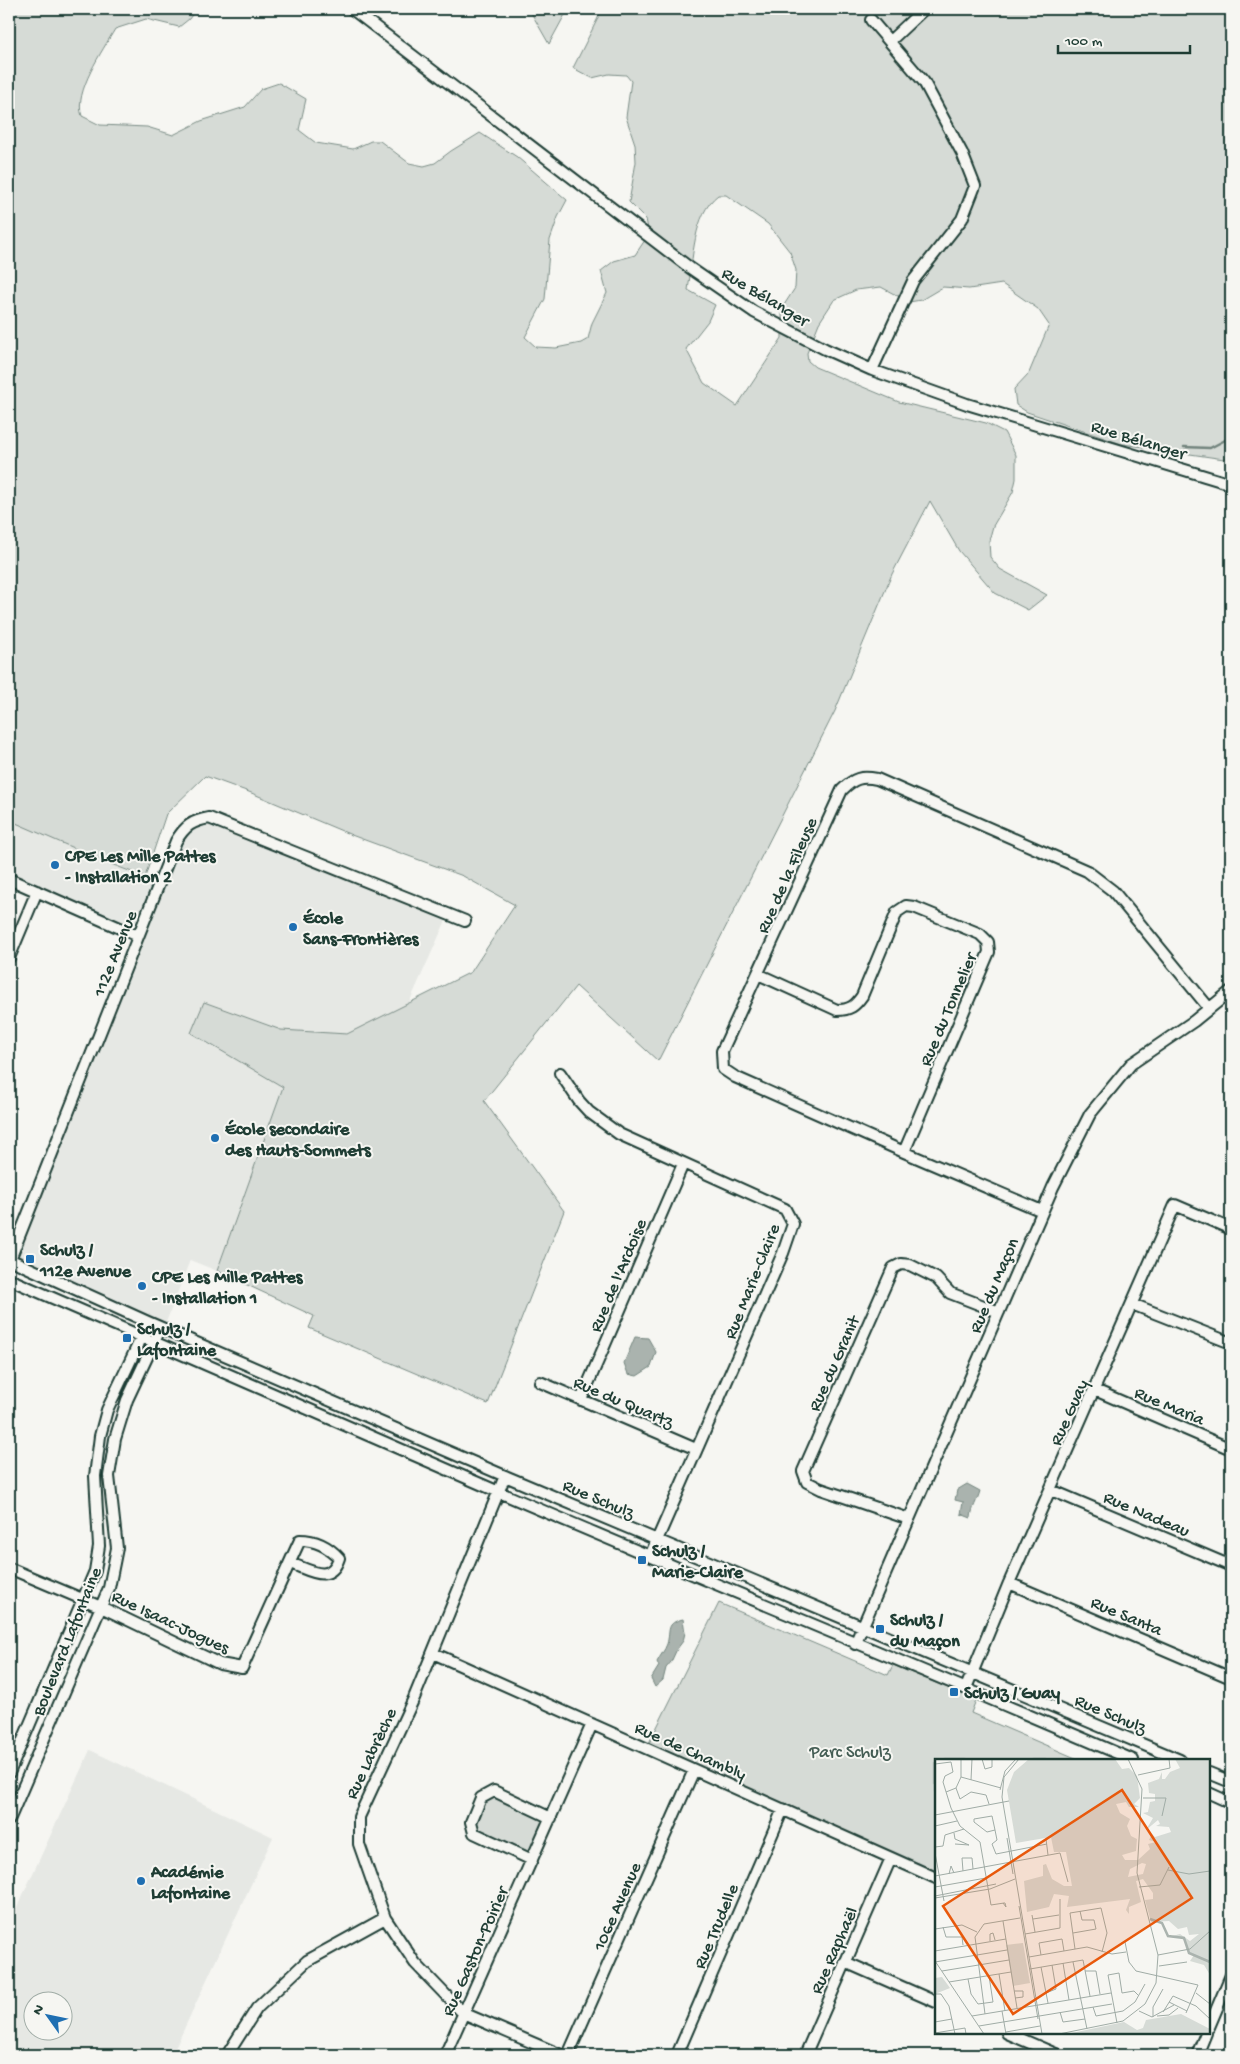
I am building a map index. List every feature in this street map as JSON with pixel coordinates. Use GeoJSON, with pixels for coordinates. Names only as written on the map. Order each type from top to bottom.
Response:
{"type":"FeatureCollection","features":[{"type":"Feature","properties":{"kind":"street","name":"Rue Bélanger"},"geometry":{"type":"LineString","coordinates":[[352,9],[690,268],[754,312],[872,370],[967,404],[1231,484]]}},
{"type":"Feature","properties":{"kind":"street"},"geometry":{"type":"LineString","coordinates":[[890,41],[924,9]]}},
{"type":"Feature","properties":{"kind":"street"},"geometry":{"type":"LineString","coordinates":[[871,20],[924,82],[962,153],[975,186],[962,219],[913,281],[872,370]]}},
{"type":"Feature","properties":{"kind":"street","name":"Rue de la Fileuse"},"geometry":{"type":"LineString","coordinates":[[1042,1211],[734,1077],[723,1069],[722,1051],[842,790],[851,781],[862,776],[877,779],[1087,871],[1113,891],[1209,1008]]}},
{"type":"Feature","properties":{"kind":"street","name":"112e Avenue"},"geometry":{"type":"LineString","coordinates":[[9,1260],[176,841],[183,828],[195,821],[209,818],[465,921]]}},
{"type":"Feature","properties":{"kind":"street"},"geometry":{"type":"LineString","coordinates":[[9,879],[138,936]]}},
{"type":"Feature","properties":{"kind":"street"},"geometry":{"type":"LineString","coordinates":[[9,958],[37,891]]}},
{"type":"Feature","properties":{"kind":"street","name":"Rue du Tonnelier"},"geometry":{"type":"LineString","coordinates":[[758,974],[837,1010],[846,1010],[855,1006],[862,996],[897,912],[906,906],[914,907],[980,934],[988,942],[989,952],[904,1152]]}},
{"type":"Feature","properties":{"kind":"street","name":"Rue du Maçon"},"geometry":{"type":"LineString","coordinates":[[855,1644],[1042,1211],[1090,1114],[1131,1064],[1231,991]]}},
{"type":"Feature","properties":{"kind":"street","name":"Rue Marie-Claire"},"geometry":{"type":"LineString","coordinates":[[560,1073],[579,1101],[599,1120],[619,1134],[785,1210],[793,1224],[784,1253],[650,1556]]}},
{"type":"Feature","properties":{"kind":"street","name":"Rue de l'Ardoise"},"geometry":{"type":"LineString","coordinates":[[581,1400],[683,1164]]}},
{"type":"Feature","properties":{"kind":"street","name":"Rue Guay"},"geometry":{"type":"LineString","coordinates":[[966,1688],[1009,1583],[1175,1205],[1231,1229]]}},
{"type":"Feature","properties":{"kind":"street","name":"Rue Schulz"},"geometry":{"type":"LineString","coordinates":[[9,1260],[505,1476],[1178,1759]]}},
{"type":"Feature","properties":{"kind":"street","name":"Rue du Granit"},"geometry":{"type":"LineString","coordinates":[[909,1519],[821,1489],[807,1482],[803,1471],[893,1268],[901,1264],[910,1265],[936,1278],[950,1293],[999,1312]]}},
{"type":"Feature","properties":{"kind":"street","name":"Rue Schulz"},"geometry":{"type":"LineString","coordinates":[[9,1279],[143,1335],[498,1492],[1131,1759]]}},
{"type":"Feature","properties":{"kind":"street"},"geometry":{"type":"LineString","coordinates":[[70,1305],[78,1289]]}},
{"type":"Feature","properties":{"kind":"street"},"geometry":{"type":"LineString","coordinates":[[1132,1304],[1231,1343]]}},
{"type":"Feature","properties":{"kind":"street","name":"Boulevard Lafontaine"},"geometry":{"type":"LineString","coordinates":[[9,1773],[95,1571],[99,1546],[95,1476],[100,1436],[106,1410],[148,1322]]}},
{"type":"Feature","properties":{"kind":"street","name":"Boulevard Lafontaine"},"geometry":{"type":"LineString","coordinates":[[9,1820],[109,1588],[117,1548],[109,1476],[115,1439],[127,1400],[161,1327]]}},
{"type":"Feature","properties":{"kind":"street","name":"Rue du Quartz"},"geometry":{"type":"LineString","coordinates":[[540,1382],[696,1449]]}},
{"type":"Feature","properties":{"kind":"street","name":"Rue Maria"},"geometry":{"type":"LineString","coordinates":[[1095,1390],[1231,1450]]}},
{"type":"Feature","properties":{"kind":"street","name":"Rue Labrèche"},"geometry":{"type":"LineString","coordinates":[[505,1476],[414,1698],[359,1817],[359,1844],[385,1918],[415,1963],[463,2013],[562,2055]]}},
{"type":"Feature","properties":{"kind":"street","name":"Rue Nadeau"},"geometry":{"type":"LineString","coordinates":[[1051,1490],[1231,1566]]}},
{"type":"Feature","properties":{"kind":"street","name":"Rue Isaac-Jogues"},"geometry":{"type":"LineString","coordinates":[[9,1568],[101,1607],[220,1664],[242,1668],[300,1540],[310,1540],[332,1549],[339,1558],[336,1568],[330,1573],[323,1574],[290,1563]]}},
{"type":"Feature","properties":{"kind":"street","name":"Rue Santa"},"geometry":{"type":"LineString","coordinates":[[1009,1583],[1231,1678]]}},
{"type":"Feature","properties":{"kind":"street"},"geometry":{"type":"LineString","coordinates":[[765,1606],[772,1588]]}},
{"type":"Feature","properties":{"kind":"street","name":"Rue de Chambly"},"geometry":{"type":"LineString","coordinates":[[433,1652],[935,1878]]}},
{"type":"Feature","properties":{"kind":"street","name":"Rue Gaston-Poirier"},"geometry":{"type":"LineString","coordinates":[[445,2055],[592,1724]]}},
{"type":"Feature","properties":{"kind":"street"},"geometry":{"type":"LineString","coordinates":[[1095,1744],[1102,1727]]}},
{"type":"Feature","properties":{"kind":"street","name":"106e Avenue"},"geometry":{"type":"LineString","coordinates":[[568,2055],[694,1770]]}},
{"type":"Feature","properties":{"kind":"street"},"geometry":{"type":"LineString","coordinates":[[1210,1773],[1231,1782]]}},
{"type":"Feature","properties":{"kind":"street"},"geometry":{"type":"LineString","coordinates":[[532,1860],[474,1833],[470,1822],[481,1798],[494,1792],[551,1818]]}},
{"type":"Feature","properties":{"kind":"street"},"geometry":{"type":"LineString","coordinates":[[1210,1793],[1231,1803]]}},
{"type":"Feature","properties":{"kind":"street","name":"Rue Trudelle"},"geometry":{"type":"LineString","coordinates":[[677,2055],[783,1809]]}},
{"type":"Feature","properties":{"kind":"street","name":"Rue Raphaël"},"geometry":{"type":"LineString","coordinates":[[806,2053],[891,1858]]}},
{"type":"Feature","properties":{"kind":"street"},"geometry":{"type":"LineString","coordinates":[[227,2055],[257,2008],[307,1962],[385,1918]]}},
{"type":"Feature","properties":{"kind":"street"},"geometry":{"type":"LineString","coordinates":[[845,1962],[935,2002]]}},
{"type":"Feature","properties":{"kind":"street"},"geometry":{"type":"LineString","coordinates":[[1210,2022],[1214,2002],[1231,1975]]}},
{"type":"Feature","properties":{"kind":"street"},"geometry":{"type":"LineString","coordinates":[[1009,2034],[1058,2055]]}},
{"type":"Feature","properties":{"kind":"street"},"geometry":{"type":"LineString","coordinates":[[1197,2055],[1206,2034]]}},
{"type":"Feature","properties":{"kind":"street"},"geometry":{"type":"LineString","coordinates":[[806,2053],[817,2055]]}},
{"type":"Feature","properties":{"kind":"shaded area"},"geometry":{"type":"Polygon","coordinates":[[[9,819],[159,885],[176,841],[199,822],[211,823],[447,918],[409,1003],[347,1034],[281,1030],[204,1002],[192,1033],[283,1087],[217,1271],[190,1260],[165,1325],[15,1258],[109,1028],[139,937],[9,879],[9,819]]]}},
{"type":"Feature","properties":{"kind":"shaded area"},"geometry":{"type":"Polygon","coordinates":[[[635,1337],[648,1338],[656,1352],[651,1367],[637,1376],[628,1374],[624,1363],[635,1337]]]}},
{"type":"Feature","properties":{"kind":"shaded area"},"geometry":{"type":"Polygon","coordinates":[[[967,1484],[980,1491],[971,1518],[961,1514],[963,1502],[955,1500],[957,1490],[967,1484]]]}},
{"type":"Feature","properties":{"kind":"shaded area"},"geometry":{"type":"Polygon","coordinates":[[[683,1619],[685,1633],[683,1641],[666,1668],[663,1680],[655,1687],[651,1679],[659,1666],[657,1662],[667,1644],[671,1625],[683,1619]]]}},
{"type":"Feature","properties":{"kind":"shaded area","name":"Académie Lafontaine"},"geometry":{"type":"Polygon","coordinates":[[[90,1750],[273,1837],[172,2055],[9,2055],[9,1925],[90,1750]]]}},
{"type":"Feature","properties":{"kind":"green space"},"geometry":{"type":"Polygon","coordinates":[[[9,9],[196,9],[189,19],[179,27],[146,19],[115,29],[85,84],[80,107],[82,116],[100,125],[147,127],[173,135],[201,121],[245,107],[261,89],[279,83],[306,99],[299,130],[316,143],[353,149],[371,141],[380,141],[409,163],[424,166],[435,163],[480,133],[517,157],[567,200],[558,217],[550,240],[545,299],[525,337],[536,347],[556,348],[581,343],[588,339],[592,323],[607,293],[601,271],[614,261],[635,255],[649,234],[646,219],[629,202],[636,162],[635,144],[626,117],[631,81],[626,75],[609,74],[592,78],[573,68],[601,9],[1231,9],[1231,454],[1224,459],[1122,444],[1027,412],[1016,405],[1014,389],[1029,373],[1049,325],[1038,309],[1002,284],[969,289],[943,287],[921,300],[909,302],[881,287],[856,290],[834,300],[819,323],[807,353],[808,361],[815,367],[899,402],[986,423],[1004,432],[1016,455],[1016,479],[1013,492],[993,526],[989,541],[990,557],[1000,569],[1047,595],[1028,610],[995,593],[959,551],[930,501],[892,574],[835,711],[658,1061],[576,986],[484,1101],[564,1211],[488,1404],[309,1328],[314,1316],[217,1271],[283,1087],[191,1033],[204,1002],[281,1030],[347,1034],[471,972],[515,905],[463,876],[354,836],[249,792],[205,776],[166,814],[145,877],[9,820],[9,9]],[[718,195],[710,203],[699,225],[688,290],[715,305],[708,321],[686,349],[704,383],[737,406],[782,338],[782,308],[795,288],[796,270],[790,252],[768,224],[726,195],[718,195]]]}},
{"type":"Feature","properties":{"kind":"green space"},"geometry":{"type":"Polygon","coordinates":[[[529,9],[568,9],[549,44],[529,9]]]}},
{"type":"Feature","properties":{"kind":"green space","name":"Parc Schulz"},"geometry":{"type":"Polygon","coordinates":[[[719,1603],[888,1675],[893,1665],[976,1700],[971,1713],[1078,1759],[935,1759],[935,1881],[645,1751],[719,1603]]]}},
{"type":"Feature","properties":{"kind":"green space"},"geometry":{"type":"Polygon","coordinates":[[[494,1791],[551,1818],[532,1860],[474,1833],[471,1822],[481,1798],[494,1791]]]}},
{"type":"Feature","properties":{"kind":"waterway"},"geometry":{"type":"LineString","coordinates":[[1184,447],[1210,448],[1231,437]]}},
{"type":"Feature","properties":{"kind":"place","name":"CPE Les Mille Pattes - Installation 2"},"geometry":{"type":"Point","coordinates":[55,865]}},
{"type":"Feature","properties":{"kind":"place","name":"École Sans-Frontières"},"geometry":{"type":"Point","coordinates":[293,927]}},
{"type":"Feature","properties":{"kind":"place","name":"École secondaire des Hauts-Sommets"},"geometry":{"type":"Point","coordinates":[215,1138]}},
{"type":"Feature","properties":{"kind":"place","name":"Schulz / 112e Avenue"},"geometry":{"type":"Point","coordinates":[30,1259]}},
{"type":"Feature","properties":{"kind":"place","name":"CPE Les Mille Pattes - Installation 1"},"geometry":{"type":"Point","coordinates":[142,1286]}},
{"type":"Feature","properties":{"kind":"place","name":"Schulz / Lafontaine"},"geometry":{"type":"Point","coordinates":[127,1338]}},
{"type":"Feature","properties":{"kind":"place","name":"Schulz / Marie-Claire"},"geometry":{"type":"Point","coordinates":[642,1560]}},
{"type":"Feature","properties":{"kind":"place","name":"Schulz / du Maçon"},"geometry":{"type":"Point","coordinates":[880,1629]}},
{"type":"Feature","properties":{"kind":"place","name":"Schulz / Guay"},"geometry":{"type":"Point","coordinates":[954,1692]}},
{"type":"Feature","properties":{"kind":"place","name":"Académie Lafontaine"},"geometry":{"type":"Point","coordinates":[141,1881]}}]}
